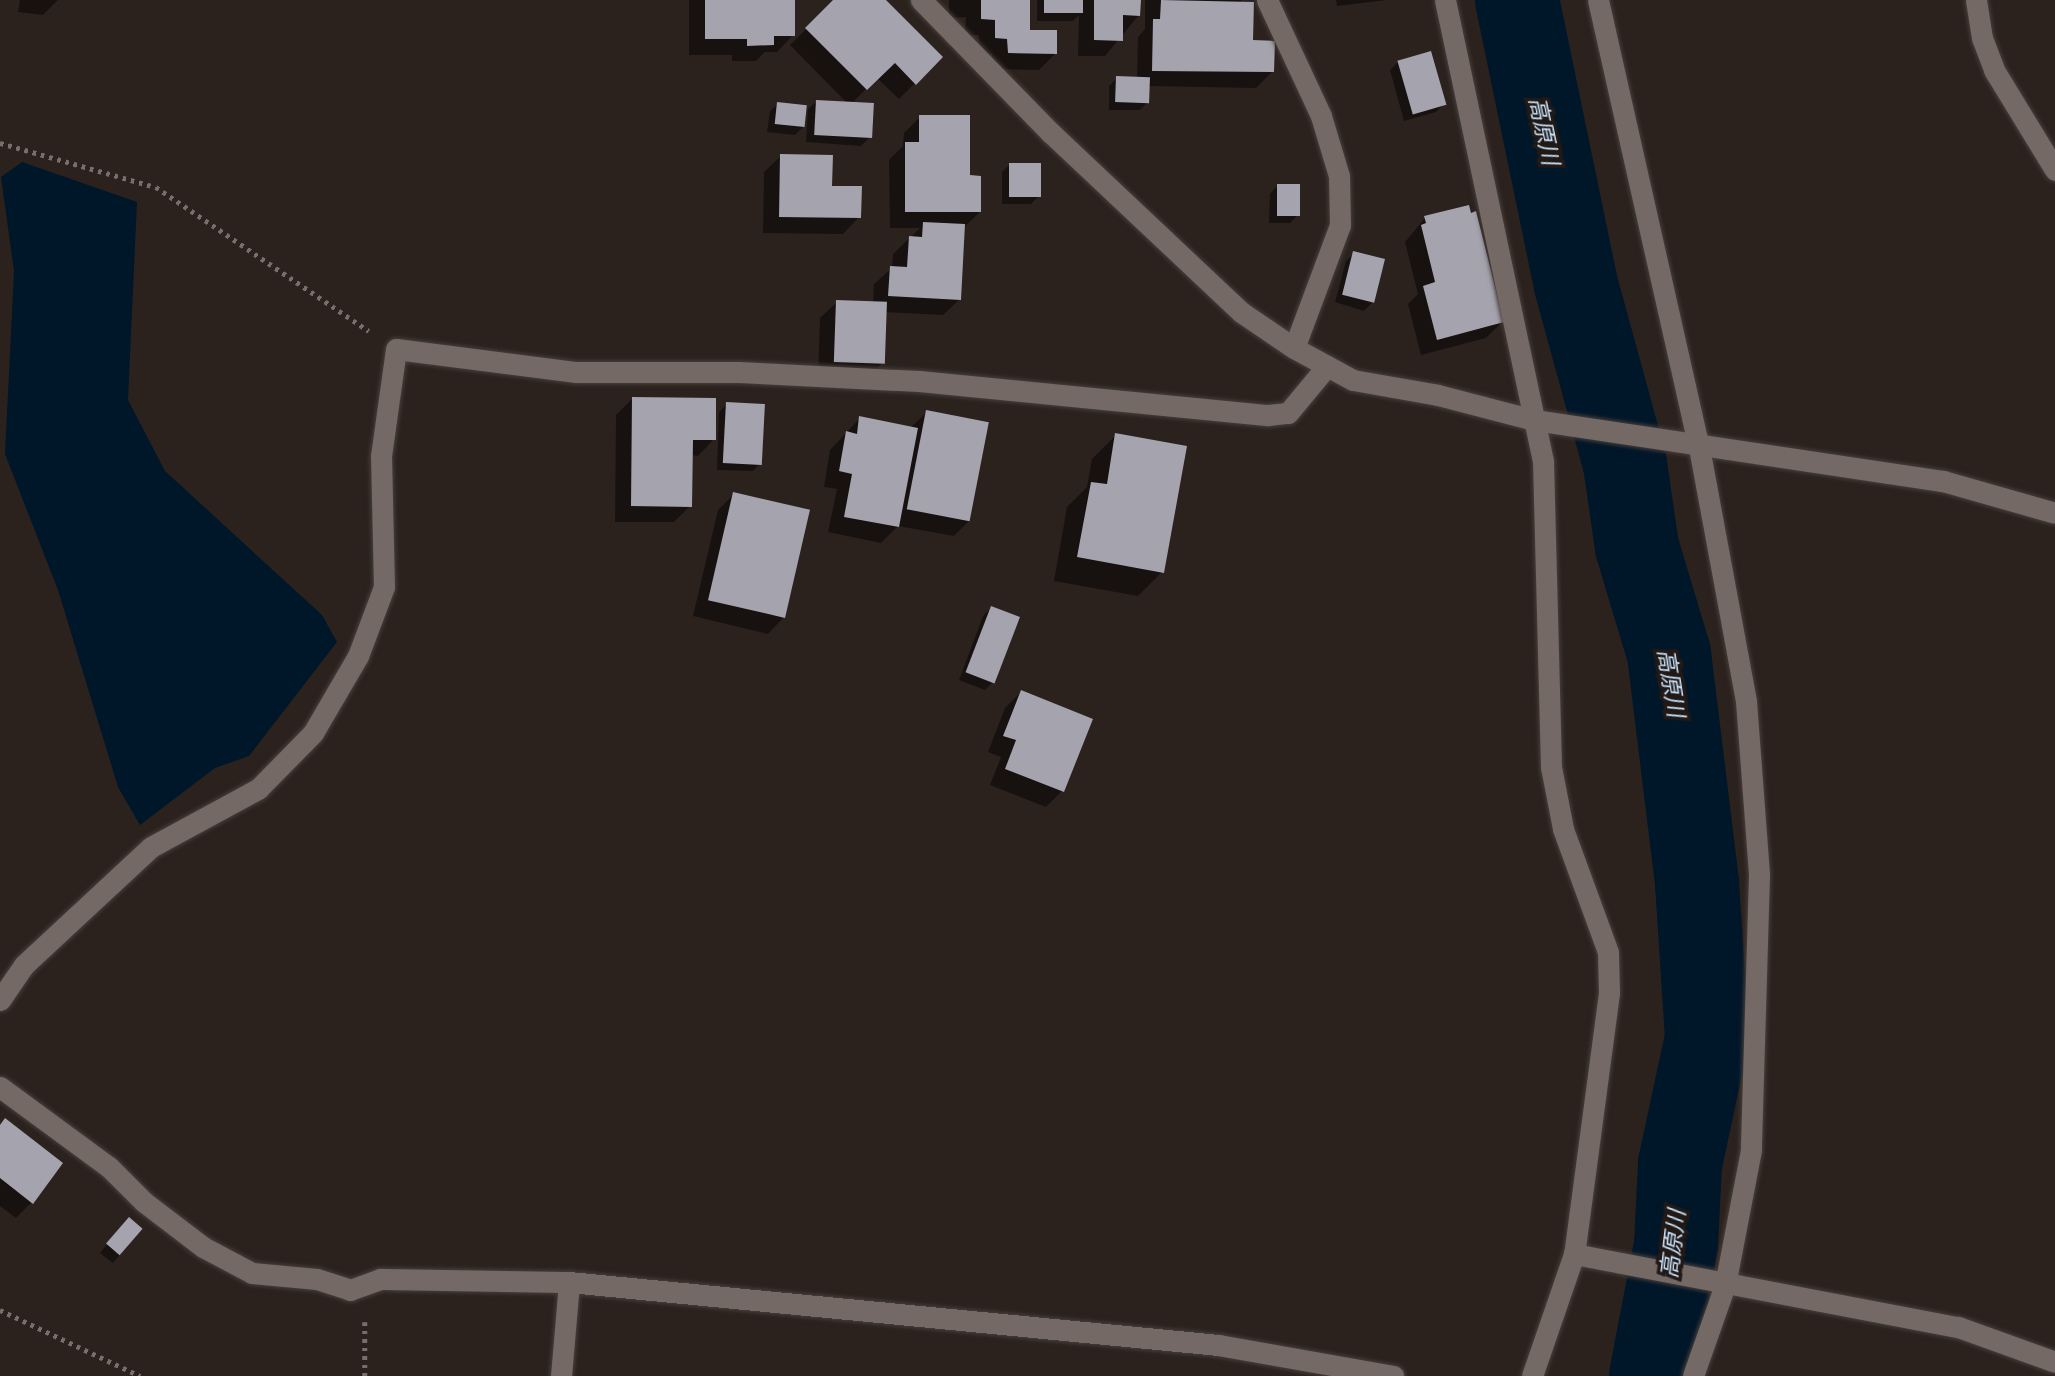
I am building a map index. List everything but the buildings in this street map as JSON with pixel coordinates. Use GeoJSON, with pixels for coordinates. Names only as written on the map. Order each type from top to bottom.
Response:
{"type":"FeatureCollection","features":[{"type":"Feature","properties":{"kind":"street"},"geometry":{"type":"LineString","coordinates":[[922,0],[1050,132],[1241,313],[1294,348],[1353,380],[1438,395],[1543,421],[1692,441],[1943,481],[2055,513]]}},
{"type":"Feature","properties":{"kind":"street"},"geometry":{"type":"LineString","coordinates":[[1266,0],[1321,116],[1339,176],[1340,225],[1294,348]]}},
{"type":"Feature","properties":{"kind":"street"},"geometry":{"type":"LineString","coordinates":[[1445,0],[1543,421],[1551,767],[1563,829],[1608,952],[1609,993],[1574,1254],[1532,1376]]}},
{"type":"Feature","properties":{"kind":"street"},"geometry":{"type":"LineString","coordinates":[[1598,0],[1746,701],[1759,875],[1751,1150],[1725,1285],[1693,1376]]}},
{"type":"Feature","properties":{"kind":"street"},"geometry":{"type":"LineString","coordinates":[[1976,0],[1982,37],[1994,70],[2055,170]]}},
{"type":"Feature","properties":{"kind":"street"},"geometry":{"type":"LineString","coordinates":[[0,1000],[24,965],[151,847],[258,789],[313,733],[358,656],[384,587],[381,456],[396,349],[575,372],[739,372],[919,381],[1268,415],[1288,413],[1326,366]]}},
{"type":"Feature","properties":{"kind":"street"},"geometry":{"type":"LineString","coordinates":[[0,1087],[109,1167],[144,1202],[203,1247],[252,1273],[317,1279],[350,1290],[380,1279],[569,1282],[1218,1345],[1393,1376]]}},
{"type":"Feature","properties":{"kind":"street"},"geometry":{"type":"LineString","coordinates":[[1574,1254],[1958,1328],[2055,1362]]}},
{"type":"Feature","properties":{"kind":"street"},"geometry":{"type":"LineString","coordinates":[[561,1376],[569,1282]]}},
{"type":"Feature","properties":{"kind":"path"},"geometry":{"type":"LineString","coordinates":[[0,143],[156,187],[396,349]]}},
{"type":"Feature","properties":{"kind":"path"},"geometry":{"type":"LineString","coordinates":[[350,1290],[366,1325],[365,1376]]}},
{"type":"Feature","properties":{"kind":"path"},"geometry":{"type":"LineString","coordinates":[[0,1310],[140,1376]]}},
{"type":"Feature","properties":{"kind":"water"},"geometry":{"type":"Polygon","coordinates":[[[22,162],[137,202],[128,400],[165,471],[322,615],[337,642],[249,756],[215,768],[140,825],[118,787],[58,590],[5,454],[14,271],[1,177],[22,162]]]}},
{"type":"Feature","properties":{"kind":"waterway","name":"高原川"},"geometry":{"type":"LineString","coordinates":[[1517,0],[1576,285],[1625,464],[1637,547],[1669,654],[1697,883],[1707,1038],[1680,1164],[1676,1245],[1651,1376]]}}]}
